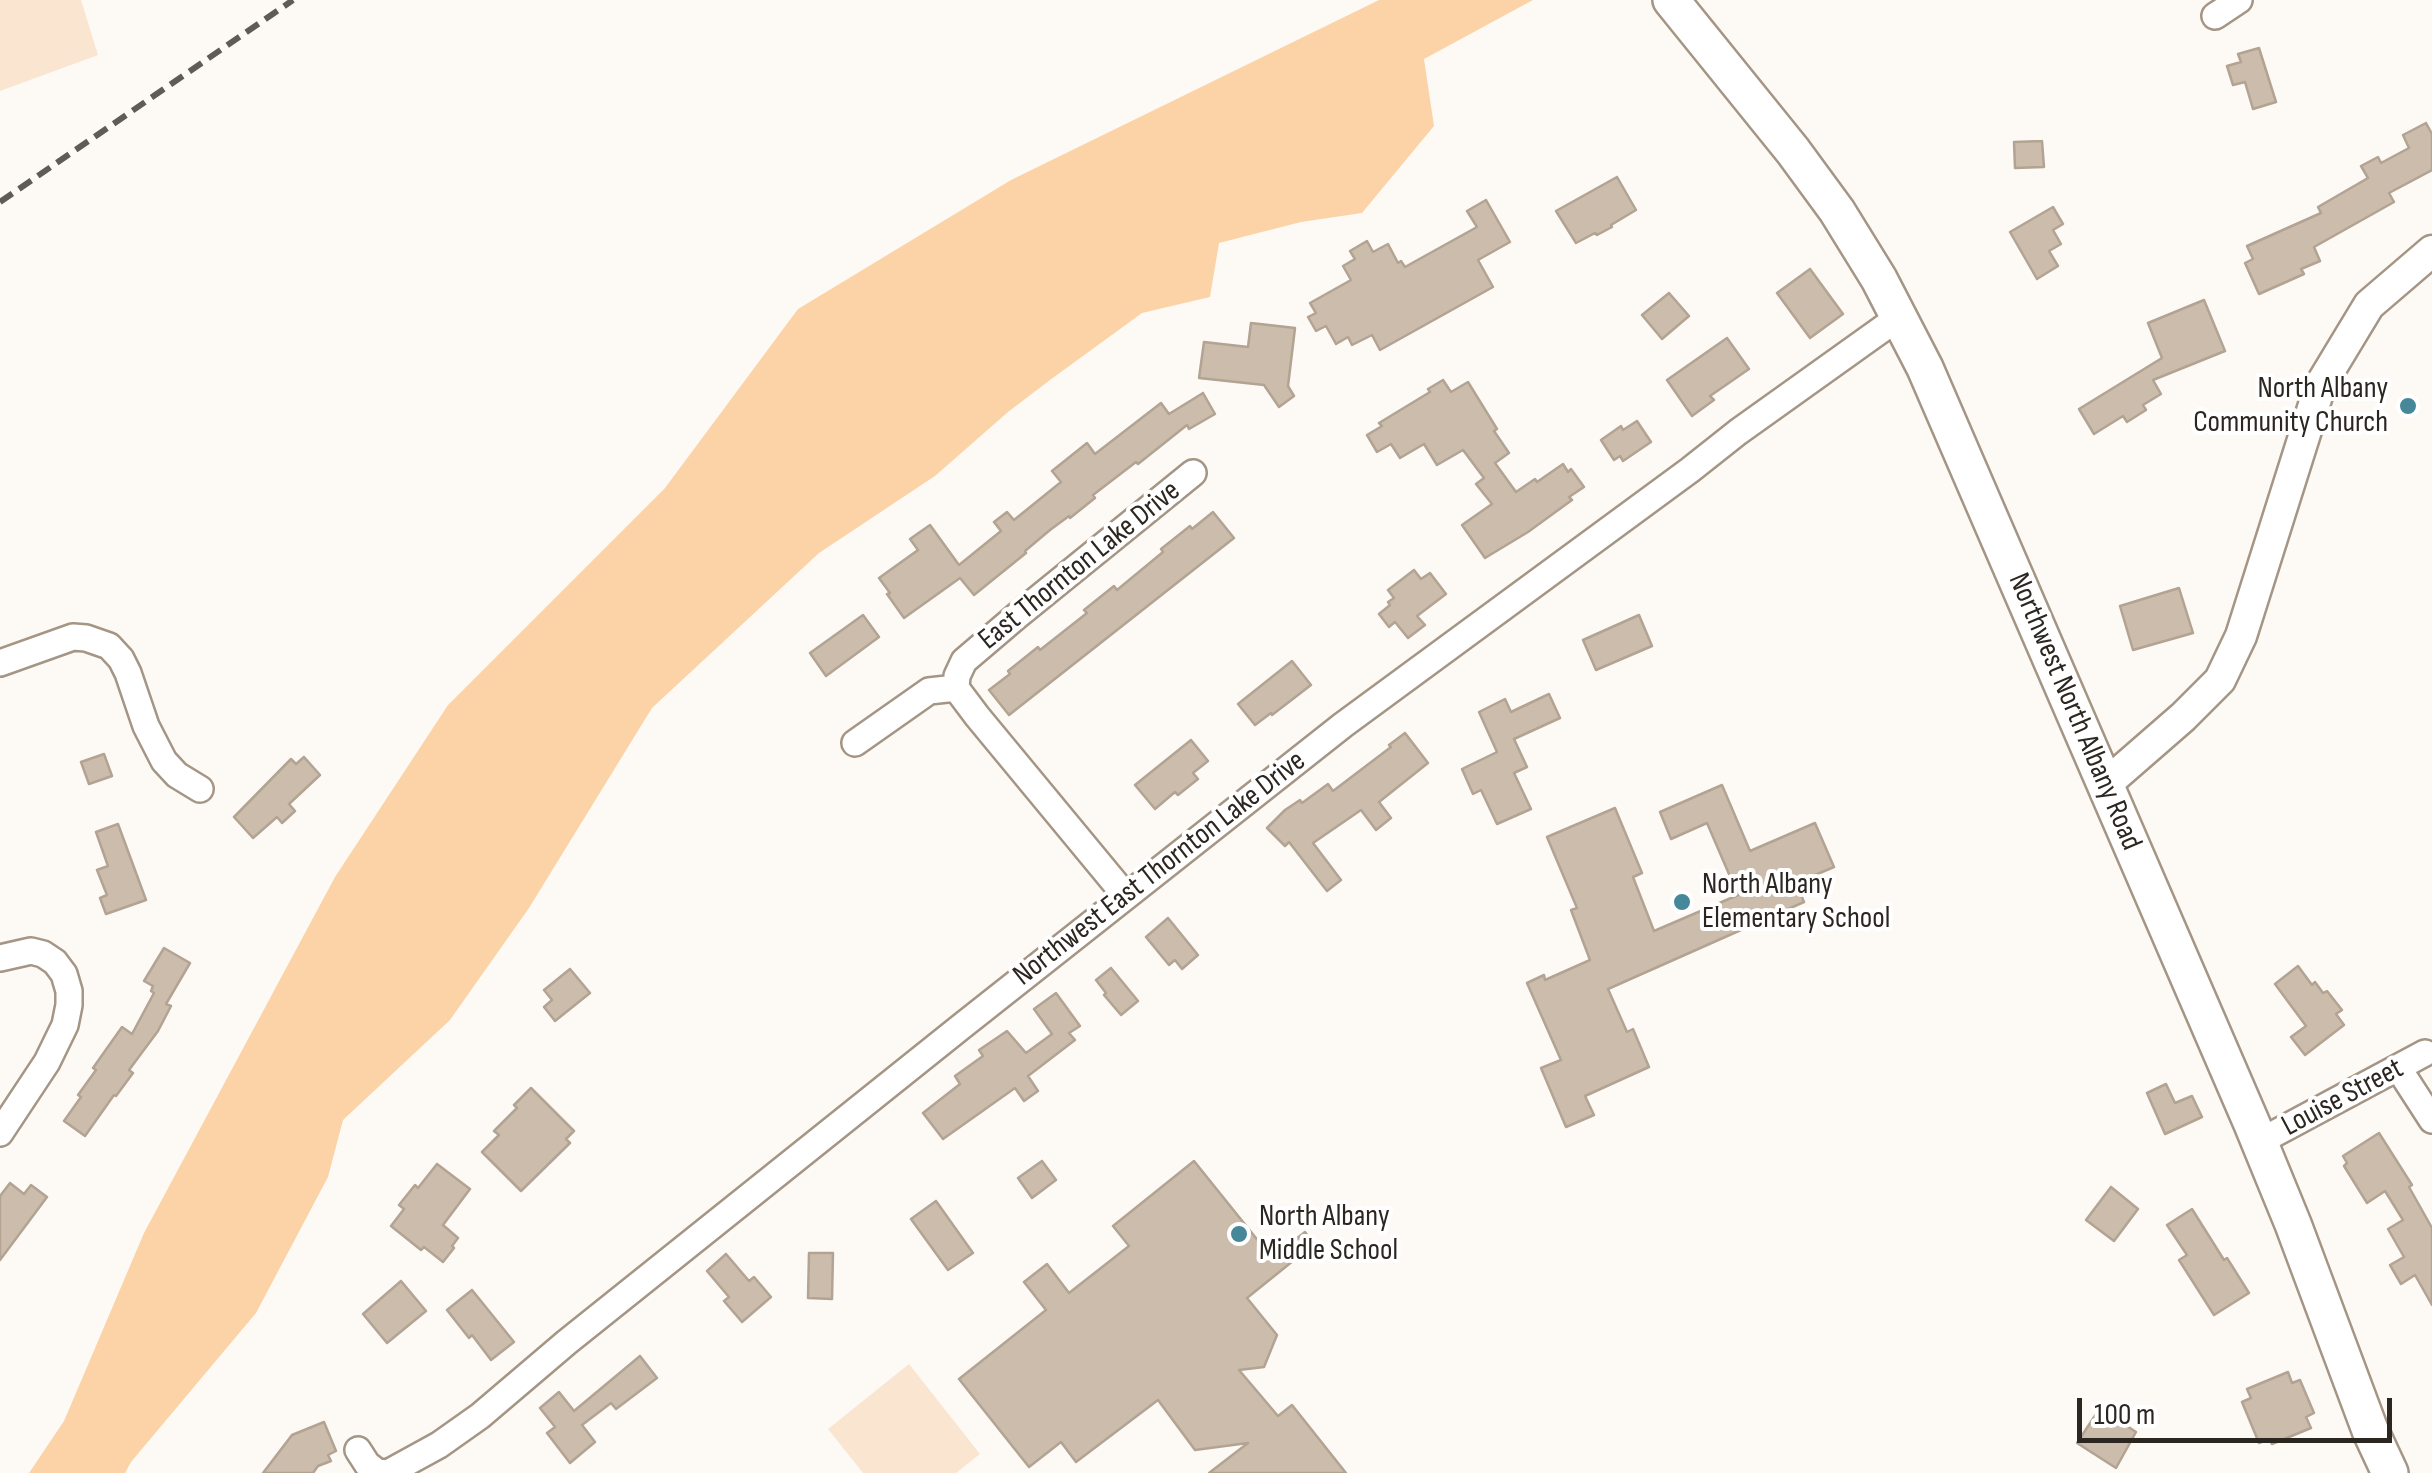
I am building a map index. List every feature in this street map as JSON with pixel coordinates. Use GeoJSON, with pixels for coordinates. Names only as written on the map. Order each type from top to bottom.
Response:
{"type":"FeatureCollection","features":[{"type":"Feature","properties":{"kind":"main road","name":"Northwest North Albany Road"},"geometry":{"type":"LineString","coordinates":[[1670,0],[1838,211],[1880,279],[1925,368],[2294,1224],[2370,1430],[2380,1471]]}},
{"type":"Feature","properties":{"kind":"street"},"geometry":{"type":"LineString","coordinates":[[2215,16],[2239,0]]}},
{"type":"Feature","properties":{"kind":"street"},"geometry":{"type":"LineString","coordinates":[[2106,784],[2220,680],[2242,636],[2320,386],[2369,306],[2432,251]]}},
{"type":"Feature","properties":{"kind":"street","name":"Northwest East Thornton Lake Drive"},"geometry":{"type":"LineString","coordinates":[[358,1450],[367,1464],[378,1472],[388,1472],[480,1416],[1125,895],[1343,725],[1738,432],[1899,318]]}},
{"type":"Feature","properties":{"kind":"street","name":"East Thornton Lake Drive"},"geometry":{"type":"LineString","coordinates":[[956,688],[964,660],[1193,474]]}},
{"type":"Feature","properties":{"kind":"street"},"geometry":{"type":"LineString","coordinates":[[0,663],[73,637],[109,646],[128,673],[146,726],[164,761],[178,776],[200,789]]}},
{"type":"Feature","properties":{"kind":"street"},"geometry":{"type":"LineString","coordinates":[[855,743],[929,692],[956,688],[1125,895]]}},
{"type":"Feature","properties":{"kind":"street"},"geometry":{"type":"LineString","coordinates":[[0,958],[31,951],[55,962],[64,974],[69,1004],[65,1025],[47,1062],[0,1133]]}},
{"type":"Feature","properties":{"kind":"street","name":"Louise Street"},"geometry":{"type":"LineString","coordinates":[[2260,1142],[2425,1053]]}},
{"type":"Feature","properties":{"kind":"street"},"geometry":{"type":"LineString","coordinates":[[2398,1069],[2432,1120]]}},
{"type":"Feature","properties":{"kind":"shaded area"},"geometry":{"type":"Polygon","coordinates":[[[0,0],[81,0],[98,55],[0,91],[0,0]]]}},
{"type":"Feature","properties":{"kind":"shaded area"},"geometry":{"type":"Polygon","coordinates":[[[1379,0],[1533,0],[1424,59],[1434,126],[1362,213],[1301,222],[1219,243],[1210,297],[1142,313],[1050,380],[935,476],[819,553],[652,708],[529,908],[450,1020],[343,1120],[328,1177],[256,1313],[125,1473],[29,1473],[64,1421],[144,1233],[335,877],[448,705],[665,488],[798,309],[1011,180],[1379,0]]]}},
{"type":"Feature","properties":{"kind":"shaded area"},"geometry":{"type":"Polygon","coordinates":[[[909,1364],[980,1454],[956,1473],[863,1473],[828,1429],[909,1364]]]}},
{"type":"Feature","properties":{"kind":"building"},"geometry":{"type":"Polygon","coordinates":[[[2259,48],[2276,102],[2253,109],[2245,82],[2233,85],[2227,66],[2241,62],[2238,54],[2259,48]]]}},
{"type":"Feature","properties":{"kind":"building"},"geometry":{"type":"Polygon","coordinates":[[[2426,123],[2432,134],[2432,170],[2389,193],[2394,202],[2314,247],[2320,261],[2301,269],[2304,274],[2259,294],[2245,263],[2253,259],[2247,246],[2321,213],[2318,207],[2368,178],[2361,166],[2378,157],[2381,163],[2409,148],[2403,135],[2426,123]]]}},
{"type":"Feature","properties":{"kind":"building"},"geometry":{"type":"Polygon","coordinates":[[[2042,141],[2044,167],[2015,168],[2014,142],[2042,141]]]}},
{"type":"Feature","properties":{"kind":"building"},"geometry":{"type":"Polygon","coordinates":[[[1617,177],[1636,210],[1612,227],[1576,243],[1556,211],[1617,177]]]}},
{"type":"Feature","properties":{"kind":"building"},"geometry":{"type":"Polygon","coordinates":[[[1486,200],[1510,242],[1478,260],[1493,287],[1380,350],[1372,335],[1352,345],[1348,337],[1336,344],[1326,326],[1316,331],[1308,317],[1316,313],[1310,303],[1351,280],[1343,266],[1355,259],[1350,251],[1367,241],[1373,252],[1388,244],[1398,263],[1401,261],[1405,267],[1477,227],[1467,211],[1486,200]]]}},
{"type":"Feature","properties":{"kind":"building"},"geometry":{"type":"Polygon","coordinates":[[[2053,207],[2063,224],[2053,230],[2061,244],[2049,251],[2058,266],[2037,279],[2010,232],[2053,207]]]}},
{"type":"Feature","properties":{"kind":"building"},"geometry":{"type":"Polygon","coordinates":[[[1810,269],[1843,314],[1810,338],[1777,293],[1810,269]]]}},
{"type":"Feature","properties":{"kind":"building"},"geometry":{"type":"Polygon","coordinates":[[[1669,293],[1689,316],[1662,339],[1642,315],[1669,293]]]}},
{"type":"Feature","properties":{"kind":"building"},"geometry":{"type":"Polygon","coordinates":[[[2204,300],[2225,351],[2153,380],[2161,394],[2143,405],[2146,410],[2127,422],[2123,416],[2094,434],[2079,409],[2162,358],[2148,323],[2204,300]]]}},
{"type":"Feature","properties":{"kind":"building"},"geometry":{"type":"Polygon","coordinates":[[[1251,323],[1295,328],[1288,386],[1294,396],[1279,407],[1264,385],[1199,378],[1204,342],[1248,347],[1251,323]]]}},
{"type":"Feature","properties":{"kind":"building"},"geometry":{"type":"Polygon","coordinates":[[[1727,338],[1749,369],[1710,396],[1714,400],[1692,416],[1667,380],[1727,338]]]}},
{"type":"Feature","properties":{"kind":"building"},"geometry":{"type":"Polygon","coordinates":[[[1443,380],[1451,392],[1468,382],[1509,453],[1495,463],[1516,492],[1563,464],[1584,487],[1528,532],[1485,558],[1462,525],[1492,504],[1476,484],[1484,478],[1463,450],[1437,465],[1424,444],[1400,458],[1391,444],[1377,452],[1367,435],[1443,380]]]}},
{"type":"Feature","properties":{"kind":"building"},"geometry":{"type":"Polygon","coordinates":[[[1203,393],[1215,414],[1189,429],[1187,425],[1136,462],[974,595],[960,578],[904,618],[887,594],[890,593],[879,578],[918,550],[910,539],[930,525],[959,565],[1001,531],[994,522],[1007,512],[1014,520],[1061,482],[1052,471],[1087,443],[1095,454],[1161,403],[1169,414],[1203,393]]]}},
{"type":"Feature","properties":{"kind":"building"},"geometry":{"type":"Polygon","coordinates":[[[1637,421],[1651,442],[1623,461],[1620,456],[1614,460],[1601,440],[1621,426],[1623,430],[1637,421]]]}},
{"type":"Feature","properties":{"kind":"building"},"geometry":{"type":"Polygon","coordinates":[[[1213,512],[1234,538],[1009,715],[989,690],[1010,674],[1008,671],[1087,613],[1084,610],[1114,586],[1117,590],[1190,526],[1192,529],[1213,512]]]}},
{"type":"Feature","properties":{"kind":"building"},"geometry":{"type":"Polygon","coordinates":[[[1414,570],[1421,579],[1430,573],[1446,594],[1417,616],[1425,625],[1408,638],[1395,622],[1389,627],[1379,614],[1394,598],[1388,590],[1414,570]]]}},
{"type":"Feature","properties":{"kind":"building"},"geometry":{"type":"Polygon","coordinates":[[[2179,588],[2193,633],[2133,650],[2120,606],[2179,588]]]}},
{"type":"Feature","properties":{"kind":"building"},"geometry":{"type":"Polygon","coordinates":[[[863,615],[879,637],[826,676],[810,653],[863,615]]]}},
{"type":"Feature","properties":{"kind":"building"},"geometry":{"type":"Polygon","coordinates":[[[1639,615],[1652,646],[1596,670],[1583,640],[1639,615]]]}},
{"type":"Feature","properties":{"kind":"building"},"geometry":{"type":"Polygon","coordinates":[[[1292,661],[1311,685],[1255,725],[1238,704],[1292,661]]]}},
{"type":"Feature","properties":{"kind":"building"},"geometry":{"type":"Polygon","coordinates":[[[1549,694],[1560,718],[1514,739],[1527,767],[1514,773],[1531,809],[1497,824],[1481,790],[1473,794],[1462,769],[1497,752],[1479,712],[1505,699],[1511,712],[1549,694]]]}},
{"type":"Feature","properties":{"kind":"building"},"geometry":{"type":"Polygon","coordinates":[[[1405,733],[1428,763],[1379,802],[1391,818],[1376,830],[1361,810],[1313,843],[1341,880],[1327,891],[1289,842],[1285,846],[1267,828],[1285,810],[1328,784],[1333,791],[1405,733]]]}},
{"type":"Feature","properties":{"kind":"building"},"geometry":{"type":"Polygon","coordinates":[[[1191,740],[1208,761],[1193,773],[1198,779],[1155,809],[1135,785],[1191,740]]]}},
{"type":"Feature","properties":{"kind":"building"},"geometry":{"type":"Polygon","coordinates":[[[104,754],[112,776],[89,784],[81,762],[104,754]]]}},
{"type":"Feature","properties":{"kind":"building"},"geometry":{"type":"Polygon","coordinates":[[[304,757],[320,775],[289,804],[295,811],[282,823],[277,817],[253,838],[234,817],[291,759],[296,764],[304,757]]]}},
{"type":"Feature","properties":{"kind":"building"},"geometry":{"type":"Polygon","coordinates":[[[1722,785],[1750,851],[1815,823],[1834,867],[1796,883],[1804,902],[1608,989],[1627,1032],[1633,1029],[1649,1067],[1585,1096],[1594,1115],[1566,1127],[1541,1068],[1561,1060],[1527,983],[1544,975],[1545,980],[1590,960],[1571,910],[1577,908],[1547,837],[1615,808],[1642,873],[1633,877],[1654,931],[1738,895],[1707,823],[1671,839],[1660,812],[1722,785]]]}},
{"type":"Feature","properties":{"kind":"building"},"geometry":{"type":"Polygon","coordinates":[[[118,824],[146,900],[106,914],[100,898],[107,895],[97,870],[108,866],[96,832],[118,824]]]}},
{"type":"Feature","properties":{"kind":"building"},"geometry":{"type":"Polygon","coordinates":[[[1168,918],[1198,955],[1182,969],[1175,960],[1169,965],[1146,937],[1168,918]]]}},
{"type":"Feature","properties":{"kind":"building"},"geometry":{"type":"Polygon","coordinates":[[[164,948],[190,963],[166,1004],[171,1006],[158,1031],[129,1070],[133,1073],[85,1136],[64,1121],[96,1070],[93,1068],[122,1027],[132,1034],[154,993],[153,986],[144,981],[164,948]]]}},
{"type":"Feature","properties":{"kind":"building"},"geometry":{"type":"Polygon","coordinates":[[[2298,966],[2312,985],[2315,982],[2323,993],[2327,991],[2342,1010],[2336,1014],[2344,1025],[2305,1055],[2291,1037],[2306,1026],[2275,984],[2298,966]]]}},
{"type":"Feature","properties":{"kind":"building"},"geometry":{"type":"Polygon","coordinates":[[[1111,968],[1138,1001],[1121,1015],[1096,980],[1111,968]]]}},
{"type":"Feature","properties":{"kind":"building"},"geometry":{"type":"Polygon","coordinates":[[[570,969],[590,993],[555,1021],[544,1007],[552,1000],[544,990],[570,969]]]}},
{"type":"Feature","properties":{"kind":"building"},"geometry":{"type":"Polygon","coordinates":[[[1056,993],[1080,1026],[1069,1033],[1075,1040],[1028,1076],[1038,1091],[1024,1101],[1015,1088],[943,1139],[923,1113],[960,1084],[955,1076],[983,1056],[979,1050],[1007,1031],[1026,1053],[1052,1034],[1034,1009],[1056,993]]]}},
{"type":"Feature","properties":{"kind":"building"},"geometry":{"type":"Polygon","coordinates":[[[2166,1084],[2175,1103],[2192,1096],[2202,1117],[2165,1134],[2147,1093],[2166,1084]]]}},
{"type":"Feature","properties":{"kind":"building"},"geometry":{"type":"Polygon","coordinates":[[[531,1088],[574,1131],[566,1139],[570,1143],[521,1191],[482,1152],[499,1135],[494,1131],[531,1088]]]}},
{"type":"Feature","properties":{"kind":"building"},"geometry":{"type":"Polygon","coordinates":[[[2379,1133],[2412,1185],[2409,1187],[2432,1228],[2432,1305],[2415,1275],[2401,1284],[2390,1265],[2404,1257],[2388,1229],[2403,1220],[2385,1191],[2367,1203],[2344,1166],[2347,1163],[2343,1156],[2379,1133]]]}},
{"type":"Feature","properties":{"kind":"building"},"geometry":{"type":"Polygon","coordinates":[[[1042,1161],[1056,1180],[1032,1198],[1018,1178],[1042,1161]]]}},
{"type":"Feature","properties":{"kind":"building"},"geometry":{"type":"Polygon","coordinates":[[[1194,1161],[1272,1258],[1305,1232],[1314,1244],[1247,1298],[1277,1335],[1264,1367],[1239,1370],[1278,1416],[1292,1405],[1346,1473],[1209,1473],[1248,1443],[1195,1450],[1158,1400],[1076,1462],[1061,1442],[1029,1467],[959,1379],[1046,1310],[1024,1282],[1047,1264],[1069,1293],[1129,1246],[1113,1226],[1194,1161]]]}},
{"type":"Feature","properties":{"kind":"building"},"geometry":{"type":"Polygon","coordinates":[[[437,1164],[470,1189],[443,1225],[458,1238],[443,1262],[391,1226],[404,1209],[399,1205],[437,1164]]]}},
{"type":"Feature","properties":{"kind":"building"},"geometry":{"type":"Polygon","coordinates":[[[10,1183],[24,1194],[31,1185],[47,1197],[0,1260],[0,1196],[10,1183]]]}},
{"type":"Feature","properties":{"kind":"building"},"geometry":{"type":"Polygon","coordinates":[[[2111,1187],[2138,1209],[2114,1241],[2086,1220],[2111,1187]]]}},
{"type":"Feature","properties":{"kind":"building"},"geometry":{"type":"Polygon","coordinates":[[[936,1201],[973,1253],[948,1270],[911,1219],[936,1201]]]}},
{"type":"Feature","properties":{"kind":"building"},"geometry":{"type":"Polygon","coordinates":[[[2192,1209],[2249,1293],[2214,1315],[2179,1260],[2187,1255],[2167,1225],[2192,1209]]]}},
{"type":"Feature","properties":{"kind":"building"},"geometry":{"type":"Polygon","coordinates":[[[809,1253],[833,1253],[832,1299],[808,1298],[809,1253]]]}},
{"type":"Feature","properties":{"kind":"building"},"geometry":{"type":"Polygon","coordinates":[[[726,1254],[749,1281],[754,1277],[771,1297],[742,1322],[724,1301],[729,1297],[707,1271],[726,1254]]]}},
{"type":"Feature","properties":{"kind":"building"},"geometry":{"type":"Polygon","coordinates":[[[401,1281],[426,1311],[387,1343],[363,1314],[401,1281]]]}},
{"type":"Feature","properties":{"kind":"building"},"geometry":{"type":"Polygon","coordinates":[[[472,1290],[514,1342],[491,1360],[447,1310],[472,1290]]]}},
{"type":"Feature","properties":{"kind":"building"},"geometry":{"type":"Polygon","coordinates":[[[640,1356],[657,1378],[616,1409],[611,1403],[582,1425],[595,1442],[570,1463],[547,1433],[555,1427],[540,1408],[559,1392],[574,1411],[640,1356]]]}},
{"type":"Feature","properties":{"kind":"building"},"geometry":{"type":"Polygon","coordinates":[[[2288,1372],[2292,1383],[2300,1380],[2314,1413],[2306,1417],[2311,1428],[2272,1444],[2269,1439],[2259,1443],[2242,1402],[2251,1398],[2247,1389],[2288,1372]]]}},
{"type":"Feature","properties":{"kind":"building"},"geometry":{"type":"Polygon","coordinates":[[[2100,1408],[2136,1432],[2116,1468],[2077,1443],[2100,1408]]]}},
{"type":"Feature","properties":{"kind":"building"},"geometry":{"type":"Polygon","coordinates":[[[324,1422],[336,1451],[328,1455],[331,1461],[318,1466],[313,1473],[263,1473],[292,1435],[324,1422]]]}},
{"type":"Feature","properties":{"kind":"railway"},"geometry":{"type":"LineString","coordinates":[[0,202],[293,0]]}},
{"type":"Feature","properties":{"kind":"place","name":"North Albany Community Church"},"geometry":{"type":"Point","coordinates":[2408,406]}},
{"type":"Feature","properties":{"kind":"place","name":"North Albany Elementary School"},"geometry":{"type":"Point","coordinates":[1682,902]}},
{"type":"Feature","properties":{"kind":"place","name":"North Albany Middle School"},"geometry":{"type":"Point","coordinates":[1239,1234]}}]}
